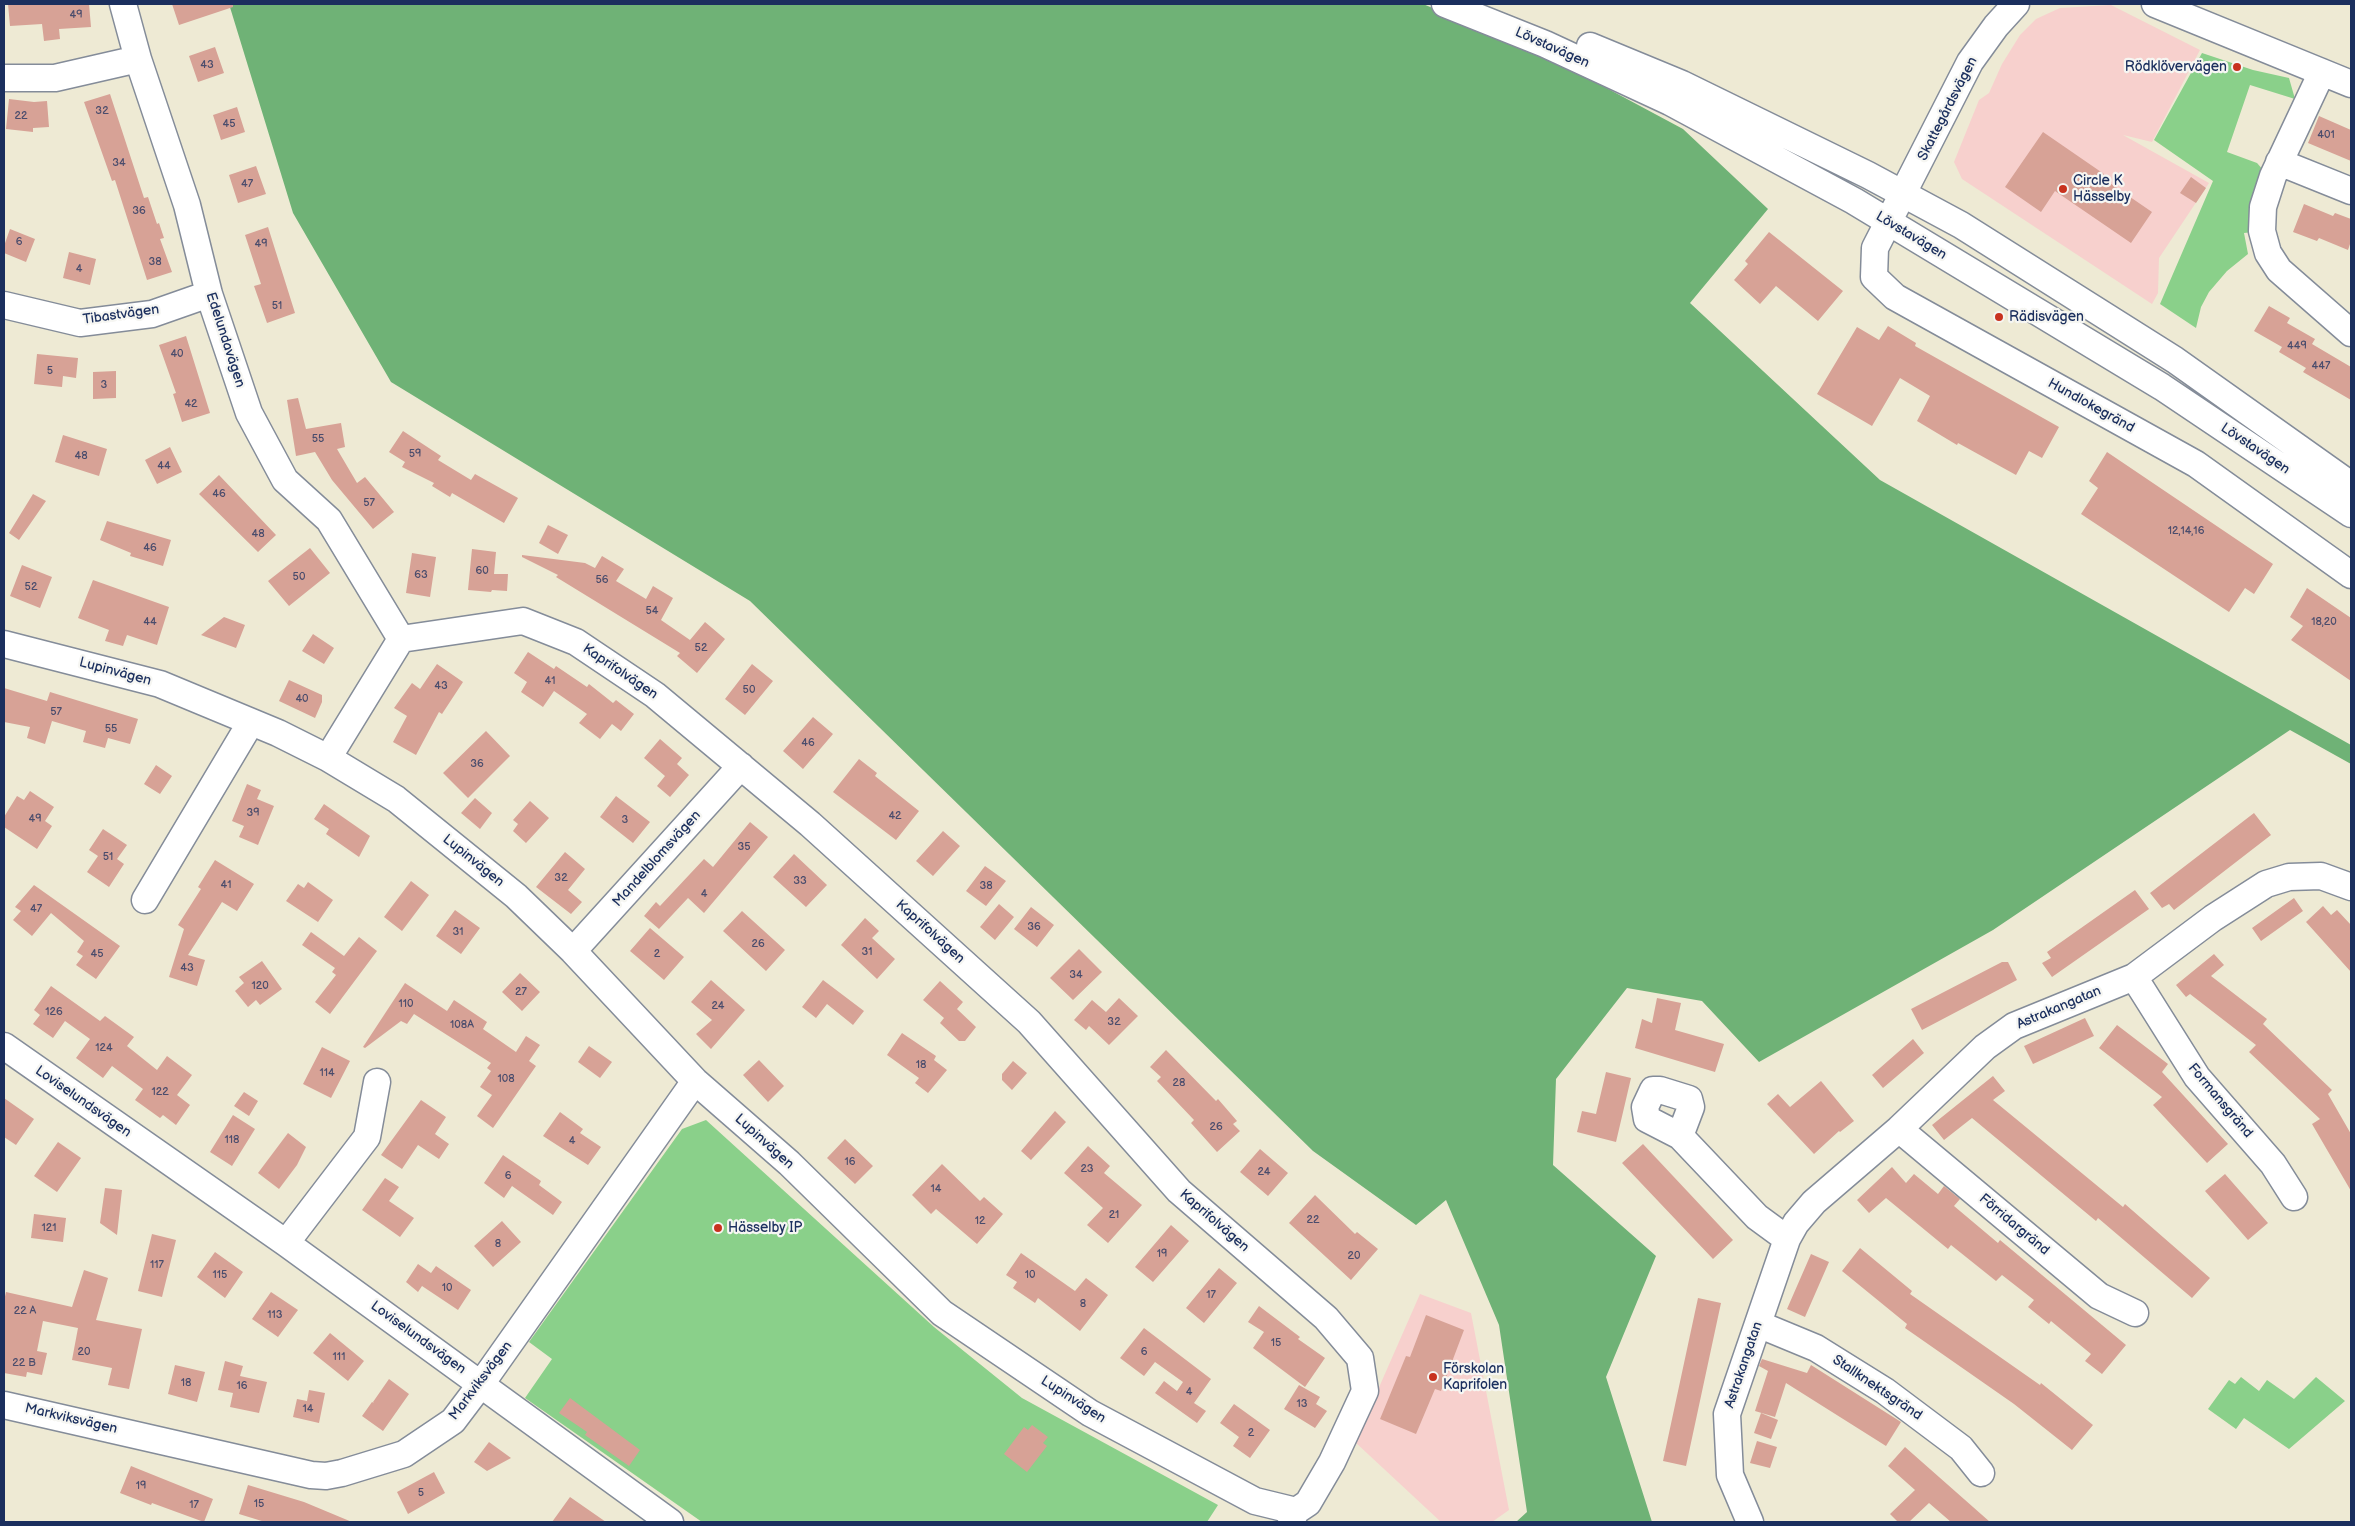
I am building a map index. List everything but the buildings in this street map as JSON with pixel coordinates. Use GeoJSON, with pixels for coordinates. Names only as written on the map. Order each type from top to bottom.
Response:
{"type":"FeatureCollection","features":[{"type":"Feature","properties":{"kind":"street","name":"Edelundavägen"},"geometry":{"type":"LineString","coordinates":[[123,4],[138,59],[187,205],[209,294],[249,413],[285,480],[330,520],[400,639]]}},
{"type":"Feature","properties":{"kind":"street","name":"Lövstavägen"},"geometry":{"type":"LineString","coordinates":[[1445,4],[1546,44],[1670,102],[1854,201],[1888,223],[2001,288],[2162,387],[2351,514]]}},
{"type":"Feature","properties":{"kind":"street","name":"Lövstavägen"},"geometry":{"type":"LineString","coordinates":[[1482,4],[1554,30],[1682,84],[1904,194],[1961,225],[2175,360],[2351,485]]}},
{"type":"Feature","properties":{"kind":"street","name":"Skattegårdsvägen"},"geometry":{"type":"LineString","coordinates":[[1888,223],[1970,62],[1996,26],[2016,4]]}},
{"type":"Feature","properties":{"kind":"street"},"geometry":{"type":"LineString","coordinates":[[2155,4],[2351,84]]}},
{"type":"Feature","properties":{"kind":"street"},"geometry":{"type":"LineString","coordinates":[[4,78],[55,78],[138,59]]}},
{"type":"Feature","properties":{"kind":"street"},"geometry":{"type":"LineString","coordinates":[[2322,72],[2280,162],[2263,207],[2262,231],[2268,252],[2279,270],[2351,333]]}},
{"type":"Feature","properties":{"kind":"street"},"geometry":{"type":"LineString","coordinates":[[2280,162],[2351,192]]}},
{"type":"Feature","properties":{"kind":"street","name":"Hundlokegränd"},"geometry":{"type":"LineString","coordinates":[[1888,223],[1875,248],[1874,277],[1895,297],[2196,464],[2351,575]]}},
{"type":"Feature","properties":{"kind":"street","name":"Tibastvägen"},"geometry":{"type":"LineString","coordinates":[[4,305],[80,323],[152,314],[209,294]]}},
{"type":"Feature","properties":{"kind":"street","name":"Kaprifolvägen"},"geometry":{"type":"LineString","coordinates":[[400,639],[523,621],[576,642],[655,695],[741,766],[810,824],[1029,1022],[1179,1191],[1326,1318],[1360,1358],[1365,1390],[1332,1462],[1308,1503],[1294,1517]]}},
{"type":"Feature","properties":{"kind":"street"},"geometry":{"type":"LineString","coordinates":[[328,758],[400,639]]}},
{"type":"Feature","properties":{"kind":"street","name":"Lupinvägen"},"geometry":{"type":"LineString","coordinates":[[4,644],[160,684],[251,722],[328,758],[396,799],[516,896],[573,951],[695,1081],[789,1163],[942,1313],[1090,1413],[1255,1501],[1294,1517]]}},
{"type":"Feature","properties":{"kind":"street"},"geometry":{"type":"LineString","coordinates":[[145,900],[251,722]]}},
{"type":"Feature","properties":{"kind":"street","name":"Mandelblomsvägen"},"geometry":{"type":"LineString","coordinates":[[573,951],[741,766]]}},
{"type":"Feature","properties":{"kind":"street","name":"Astrakangatan"},"geometry":{"type":"LineString","coordinates":[[1750,1522],[1730,1475],[1727,1414],[1787,1238],[1796,1223],[1814,1202],[1899,1128],[1985,1047],[2014,1026],[2134,977],[2213,918],[2266,884],[2290,877],[2321,876],[2351,887]]}},
{"type":"Feature","properties":{"kind":"street","name":"Formansgränd"},"geometry":{"type":"LineString","coordinates":[[2134,977],[2197,1078],[2273,1164],[2294,1197]]}},
{"type":"Feature","properties":{"kind":"street","name":"Loviselundsvägen"},"geometry":{"type":"LineString","coordinates":[[4,1046],[286,1243],[670,1522]]}},
{"type":"Feature","properties":{"kind":"street","name":"Markviksvägen"},"geometry":{"type":"LineString","coordinates":[[4,1405],[288,1470],[326,1476],[404,1454],[452,1421],[481,1384],[695,1081]]}},
{"type":"Feature","properties":{"kind":"street"},"geometry":{"type":"LineString","coordinates":[[286,1243],[367,1137],[377,1082]]}},
{"type":"Feature","properties":{"kind":"street","name":"Förridargränd"},"geometry":{"type":"LineString","coordinates":[[1899,1128],[2099,1296],[2135,1313]]}},
{"type":"Feature","properties":{"kind":"street"},"geometry":{"type":"LineString","coordinates":[[1680,1136],[1756,1217],[1787,1238]]}},
{"type":"Feature","properties":{"kind":"street","name":"Stallknektsgränd"},"geometry":{"type":"LineString","coordinates":[[1758,1324],[1816,1348],[1885,1390],[1961,1448],[1981,1473]]}},
{"type":"Feature","properties":{"kind":"shaded area"},"geometry":{"type":"Polygon","coordinates":[[[2111,5],[2200,50],[2152,142],[2123,135],[2209,183],[2159,258],[2158,293],[2152,304],[1962,179],[1954,162],[1979,100],[1989,93],[2002,64],[2020,35],[2036,19],[2060,8],[2111,5]]]}},
{"type":"Feature","properties":{"kind":"shaded area","name":"Förskolan Kaprifolen"},"geometry":{"type":"Polygon","coordinates":[[[1420,1294],[1471,1313],[1509,1510],[1492,1522],[1441,1522],[1355,1442],[1420,1294]]]}},
{"type":"Feature","properties":{"kind":"green space"},"geometry":{"type":"Polygon","coordinates":[[[229,4],[1423,4],[1543,54],[1683,129],[1768,209],[1690,303],[1880,480],[2351,745],[2351,764],[2290,730],[1993,930],[1759,1062],[1702,1001],[1627,988],[1556,1079],[1553,1165],[1656,1256],[1606,1377],[1652,1522],[1516,1522],[1527,1512],[1499,1325],[1446,1200],[1416,1225],[1313,1151],[750,601],[391,382],[293,213],[229,4]]]}},
{"type":"Feature","properties":{"kind":"green space"},"geometry":{"type":"Polygon","coordinates":[[[2202,53],[2253,70],[2289,78],[2295,99],[2250,85],[2227,152],[2257,163],[2264,171],[2254,232],[2244,233],[2248,254],[2227,271],[2209,292],[2201,307],[2196,328],[2160,304],[2213,181],[2154,140],[2202,53]]]}},
{"type":"Feature","properties":{"kind":"green space","name":"Hässelby IP"},"geometry":{"type":"Polygon","coordinates":[[[706,1120],[934,1327],[1022,1398],[1218,1505],[1207,1522],[702,1522],[525,1398],[552,1359],[529,1342],[682,1129],[706,1120]]]}},
{"type":"Feature","properties":{"kind":"green space"},"geometry":{"type":"Polygon","coordinates":[[[2241,1377],[2259,1391],[2267,1380],[2294,1399],[2316,1377],[2345,1401],[2289,1449],[2244,1418],[2236,1429],[2208,1409],[2229,1380],[2235,1384],[2241,1377]]]}},
{"type":"Feature","properties":{"kind":"place","name":"Rödklövervägen"},"geometry":{"type":"Point","coordinates":[2237,67]}},
{"type":"Feature","properties":{"kind":"place","name":"Circle K Hässelby"},"geometry":{"type":"Point","coordinates":[2063,189]}},
{"type":"Feature","properties":{"kind":"place","name":"Rädisvägen"},"geometry":{"type":"Point","coordinates":[1999,317]}},
{"type":"Feature","properties":{"kind":"place","name":"Hässelby IP"},"geometry":{"type":"Point","coordinates":[718,1228]}},
{"type":"Feature","properties":{"kind":"place","name":"Förskolan Kaprifolen"},"geometry":{"type":"Point","coordinates":[1433,1377]}}]}
